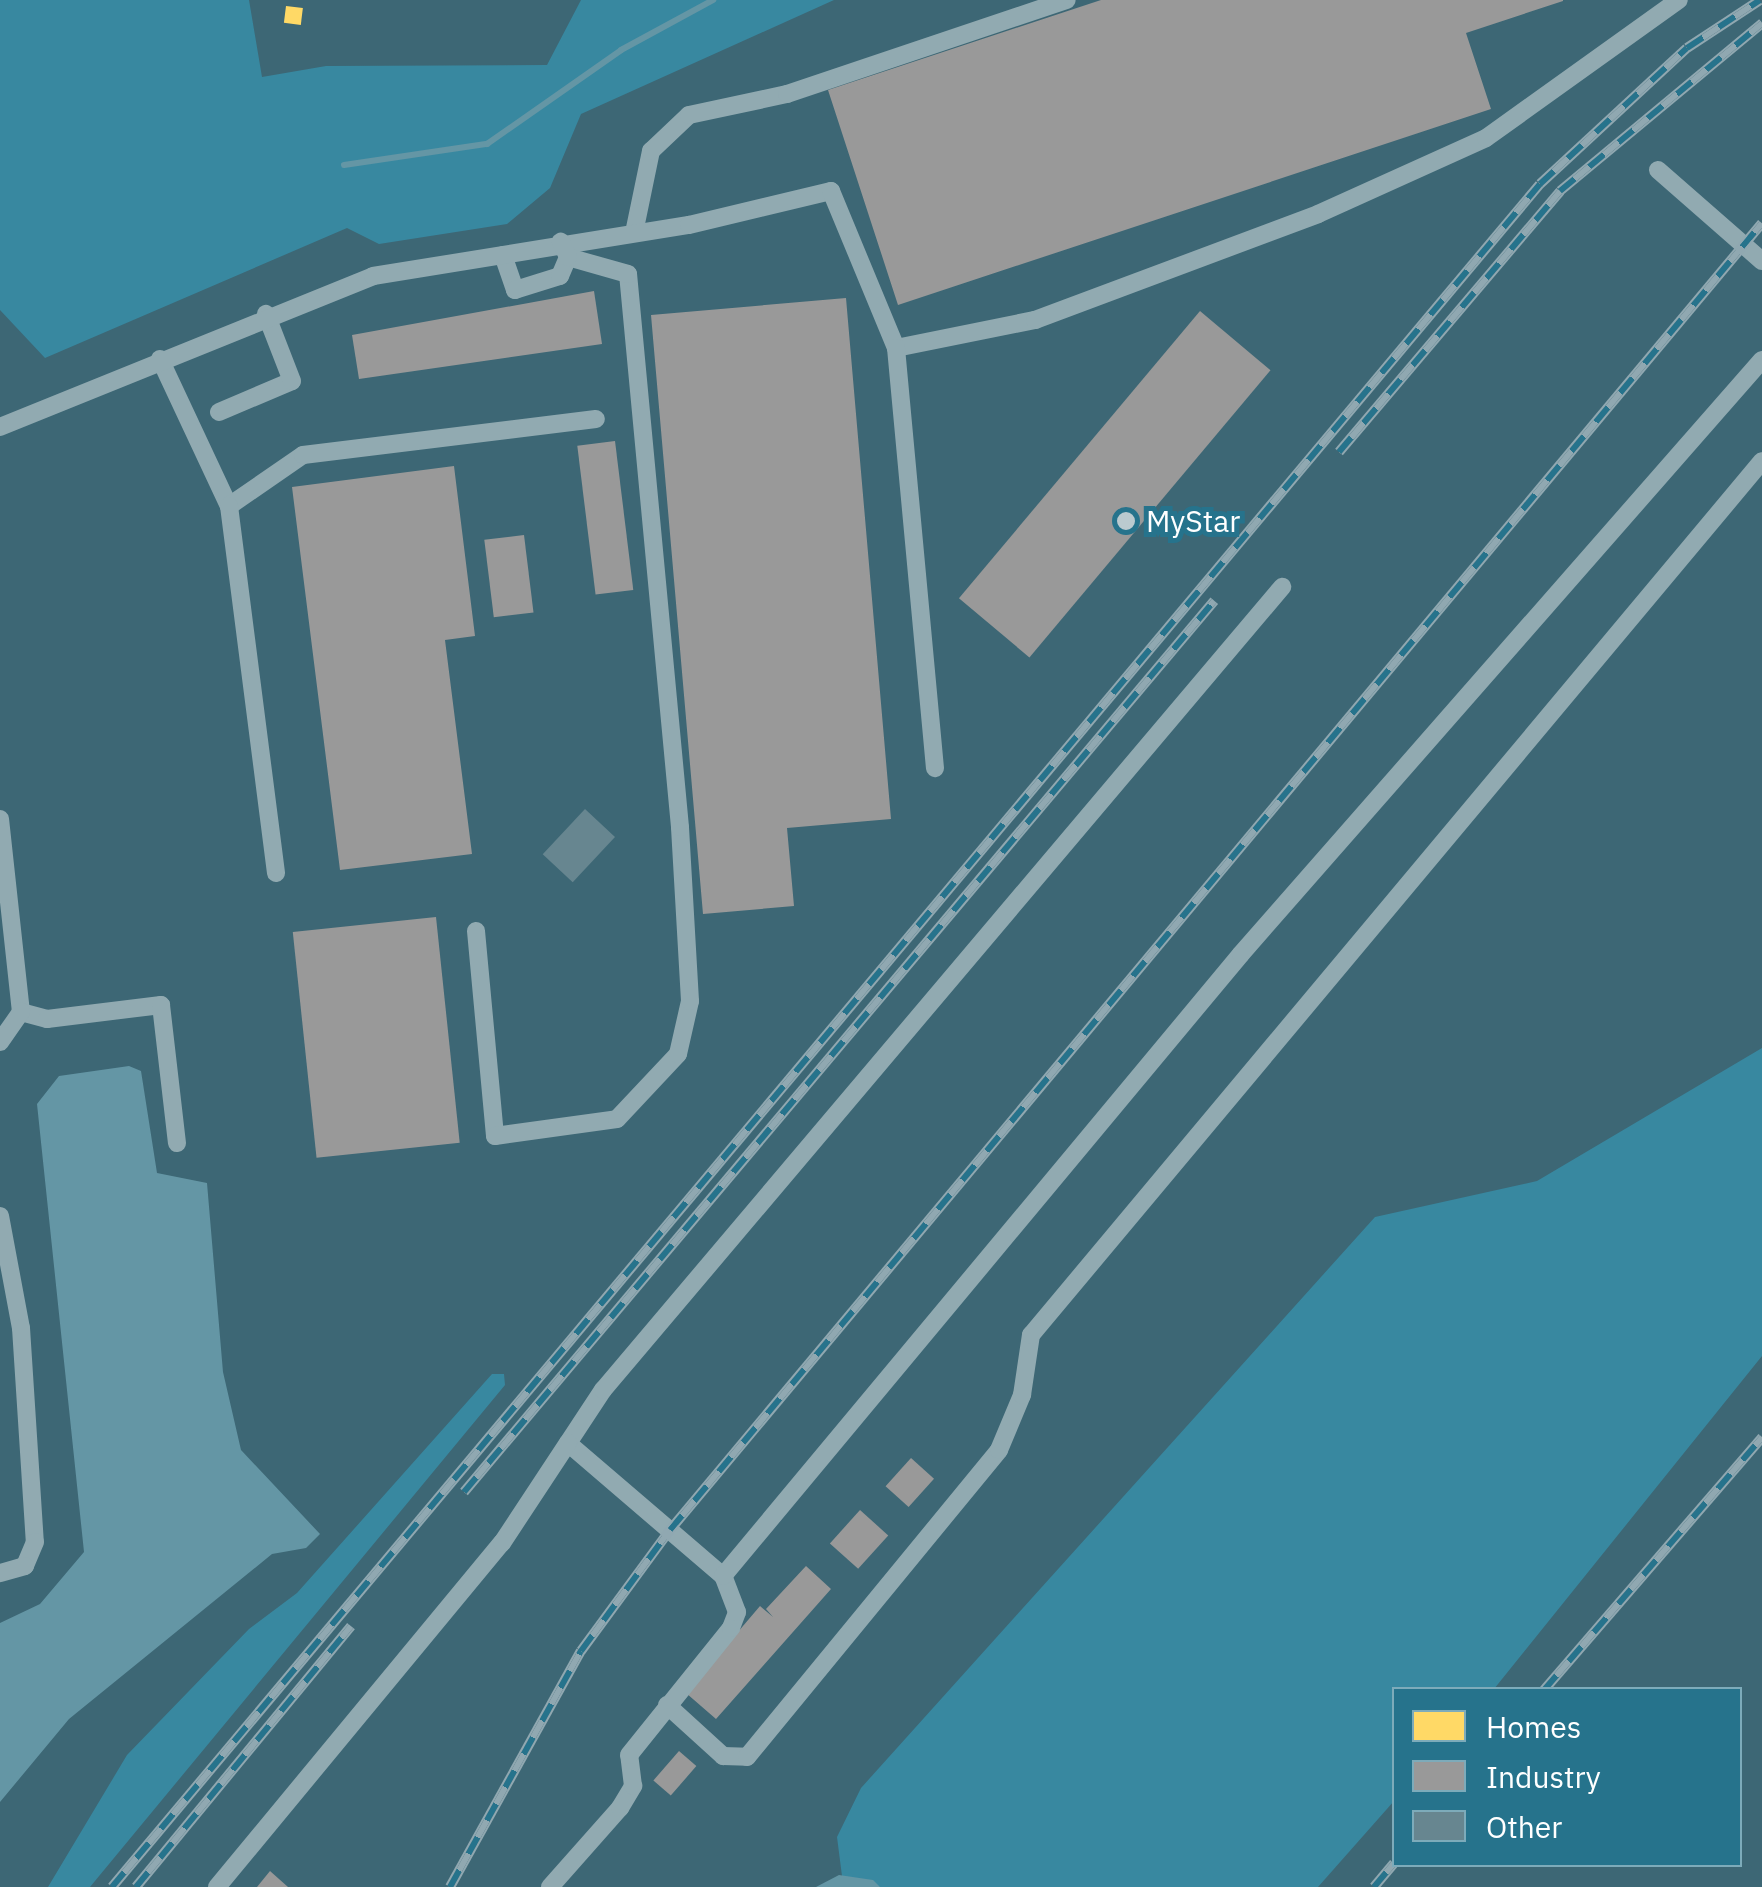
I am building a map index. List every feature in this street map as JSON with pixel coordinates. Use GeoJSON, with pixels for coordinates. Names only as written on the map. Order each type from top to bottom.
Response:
{"type":"FeatureCollection","features":[{"type":"Feature","properties":{"kind":"street"},"geometry":{"type":"LineString","coordinates":[[634,234],[650,151],[689,115],[787,94],[1067,0]]}},
{"type":"Feature","properties":{"kind":"street"},"geometry":{"type":"LineString","coordinates":[[896,348],[1036,320],[1318,214],[1486,138],[1679,0]]}},
{"type":"Feature","properties":{"kind":"street"},"geometry":{"type":"LineString","coordinates":[[1658,170],[1762,261]]}},
{"type":"Feature","properties":{"kind":"street"},"geometry":{"type":"LineString","coordinates":[[0,428],[266,314],[373,276],[503,255],[565,250],[831,191],[896,348],[935,768]]}},
{"type":"Feature","properties":{"kind":"street"},"geometry":{"type":"LineString","coordinates":[[503,255],[514,290],[560,276],[565,250]]}},
{"type":"Feature","properties":{"kind":"street"},"geometry":{"type":"LineString","coordinates":[[476,930],[495,1136],[618,1119],[678,1054],[690,1001],[682,845],[628,274],[565,250]]}},
{"type":"Feature","properties":{"kind":"street"},"geometry":{"type":"LineString","coordinates":[[218,412],[292,381],[266,314]]}},
{"type":"Feature","properties":{"kind":"street"},"geometry":{"type":"LineString","coordinates":[[160,359],[229,506],[276,872]]}},
{"type":"Feature","properties":{"kind":"street"},"geometry":{"type":"LineString","coordinates":[[723,1576],[1240,954],[1762,360]]}},
{"type":"Feature","properties":{"kind":"street"},"geometry":{"type":"LineString","coordinates":[[229,506],[303,456],[596,419]]}},
{"type":"Feature","properties":{"kind":"street"},"geometry":{"type":"LineString","coordinates":[[667,1705],[723,1756],[747,1757],[999,1450],[1022,1396],[1030,1335],[1762,461]]}},
{"type":"Feature","properties":{"kind":"street"},"geometry":{"type":"LineString","coordinates":[[216,1887],[502,1542],[615,1375],[1282,587]]}},
{"type":"Feature","properties":{"kind":"street"},"geometry":{"type":"LineString","coordinates":[[0,818],[22,1012],[0,1042]]}},
{"type":"Feature","properties":{"kind":"street"},"geometry":{"type":"LineString","coordinates":[[22,1012],[46,1019],[161,1006],[177,1143]]}},
{"type":"Feature","properties":{"kind":"street"},"geometry":{"type":"LineString","coordinates":[[0,1216],[22,1328],[35,1542],[25,1566],[0,1573]]}},
{"type":"Feature","properties":{"kind":"street"},"geometry":{"type":"LineString","coordinates":[[550,1887],[620,1808],[632,1786],[630,1755],[731,1628],[737,1612],[723,1576],[568,1443]]}},
{"type":"Feature","properties":{"kind":"shaded area"},"geometry":{"type":"Polygon","coordinates":[[[0,0],[249,0],[262,77],[326,66],[547,65],[581,0],[834,0],[581,114],[550,188],[507,224],[379,244],[347,228],[45,358],[0,310],[0,0]]]}},
{"type":"Feature","properties":{"kind":"shaded area"},"geometry":{"type":"Polygon","coordinates":[[[1762,1048],[1762,1356],[1496,1687],[1392,1687],[1392,1803],[1318,1887],[880,1887],[842,1876],[837,1837],[861,1788],[1375,1217],[1537,1181],[1762,1048]]]}},
{"type":"Feature","properties":{"kind":"shaded area"},"geometry":{"type":"Polygon","coordinates":[[[129,1066],[141,1071],[157,1173],[207,1183],[223,1372],[241,1450],[320,1534],[306,1548],[272,1554],[69,1719],[0,1802],[0,1623],[40,1604],[84,1552],[37,1104],[59,1076],[129,1066]]]}},
{"type":"Feature","properties":{"kind":"shaded area"},"geometry":{"type":"Polygon","coordinates":[[[492,1374],[504,1374],[505,1385],[90,1887],[48,1887],[127,1755],[249,1629],[297,1593],[492,1374]]]}},
{"type":"Feature","properties":{"kind":"shaded area"},"geometry":{"type":"Polygon","coordinates":[[[839,1875],[873,1880],[880,1887],[816,1887],[839,1875]]]}},
{"type":"Feature","properties":{"kind":"building: Homes"},"geometry":{"type":"Polygon","coordinates":[[[286,6],[303,8],[301,25],[284,23],[286,6]]]}},
{"type":"Feature","properties":{"kind":"building: Industry"},"geometry":{"type":"Polygon","coordinates":[[[1101,0],[1563,1],[1466,33],[1491,109],[898,305],[828,90],[1101,0]]]}},
{"type":"Feature","properties":{"kind":"building: Industry"},"geometry":{"type":"Polygon","coordinates":[[[594,291],[602,344],[359,379],[352,335],[594,291]]]}},
{"type":"Feature","properties":{"kind":"building: Industry"},"geometry":{"type":"Polygon","coordinates":[[[846,298],[891,819],[787,828],[794,906],[703,914],[651,315],[846,298]]]}},
{"type":"Feature","properties":{"kind":"building: Industry"},"geometry":{"type":"Polygon","coordinates":[[[1200,311],[1270,370],[1029,657],[959,598],[1200,311]]]}},
{"type":"Feature","properties":{"kind":"building: Industry"},"geometry":{"type":"Polygon","coordinates":[[[615,441],[633,590],[596,595],[577,446],[615,441]]]}},
{"type":"Feature","properties":{"kind":"building: Industry"},"geometry":{"type":"Polygon","coordinates":[[[454,466],[475,636],[445,640],[472,854],[340,870],[292,487],[454,466]]]}},
{"type":"Feature","properties":{"kind":"building: Industry"},"geometry":{"type":"Polygon","coordinates":[[[524,535],[534,612],[494,617],[484,540],[524,535]]]}},
{"type":"Feature","properties":{"kind":"building: Industry"},"geometry":{"type":"Polygon","coordinates":[[[436,917],[460,1143],[317,1158],[293,932],[436,917]]]}},
{"type":"Feature","properties":{"kind":"building: Industry"},"geometry":{"type":"Polygon","coordinates":[[[911,1458],[934,1479],[909,1507],[886,1486],[911,1458]]]}},
{"type":"Feature","properties":{"kind":"building: Industry"},"geometry":{"type":"Polygon","coordinates":[[[860,1510],[888,1535],[858,1569],[830,1543],[860,1510]]]}},
{"type":"Feature","properties":{"kind":"building: Industry"},"geometry":{"type":"Polygon","coordinates":[[[806,1566],[831,1589],[716,1719],[686,1693],[760,1606],[773,1617],[766,1609],[806,1566]]]}},
{"type":"Feature","properties":{"kind":"building: Industry"},"geometry":{"type":"Polygon","coordinates":[[[679,1751],[696,1766],[671,1796],[653,1780],[679,1751]]]}},
{"type":"Feature","properties":{"kind":"building: Industry"},"geometry":{"type":"Polygon","coordinates":[[[270,1871],[288,1887],[257,1887],[270,1871]]]}},
{"type":"Feature","properties":{"kind":"building: Other"},"geometry":{"type":"Polygon","coordinates":[[[585,809],[615,837],[573,882],[543,854],[585,809]]]}},
{"type":"Feature","properties":{"kind":"waterway"},"geometry":{"type":"LineString","coordinates":[[344,165],[487,144],[621,50],[713,0]]}},
{"type":"Feature","properties":{"kind":"railway"},"geometry":{"type":"LineString","coordinates":[[112,1887],[1540,184],[1687,48],[1760,0]]}},
{"type":"Feature","properties":{"kind":"railway"},"geometry":{"type":"LineString","coordinates":[[1339,452],[1560,191],[1762,23]]}},
{"type":"Feature","properties":{"kind":"railway"},"geometry":{"type":"LineString","coordinates":[[450,1887],[581,1651],[670,1530],[1762,223]]}},
{"type":"Feature","properties":{"kind":"railway"},"geometry":{"type":"LineString","coordinates":[[464,1492],[1214,601]]}},
{"type":"Feature","properties":{"kind":"railway"},"geometry":{"type":"LineString","coordinates":[[1547,1687],[1762,1437]]}},
{"type":"Feature","properties":{"kind":"railway"},"geometry":{"type":"LineString","coordinates":[[136,1887],[351,1626]]}},
{"type":"Feature","properties":{"kind":"railway"},"geometry":{"type":"LineString","coordinates":[[1374,1887],[1392,1865]]}},
{"type":"Feature","properties":{"kind":"place","name":"MyStar"},"geometry":{"type":"Point","coordinates":[1126,521]}}]}
